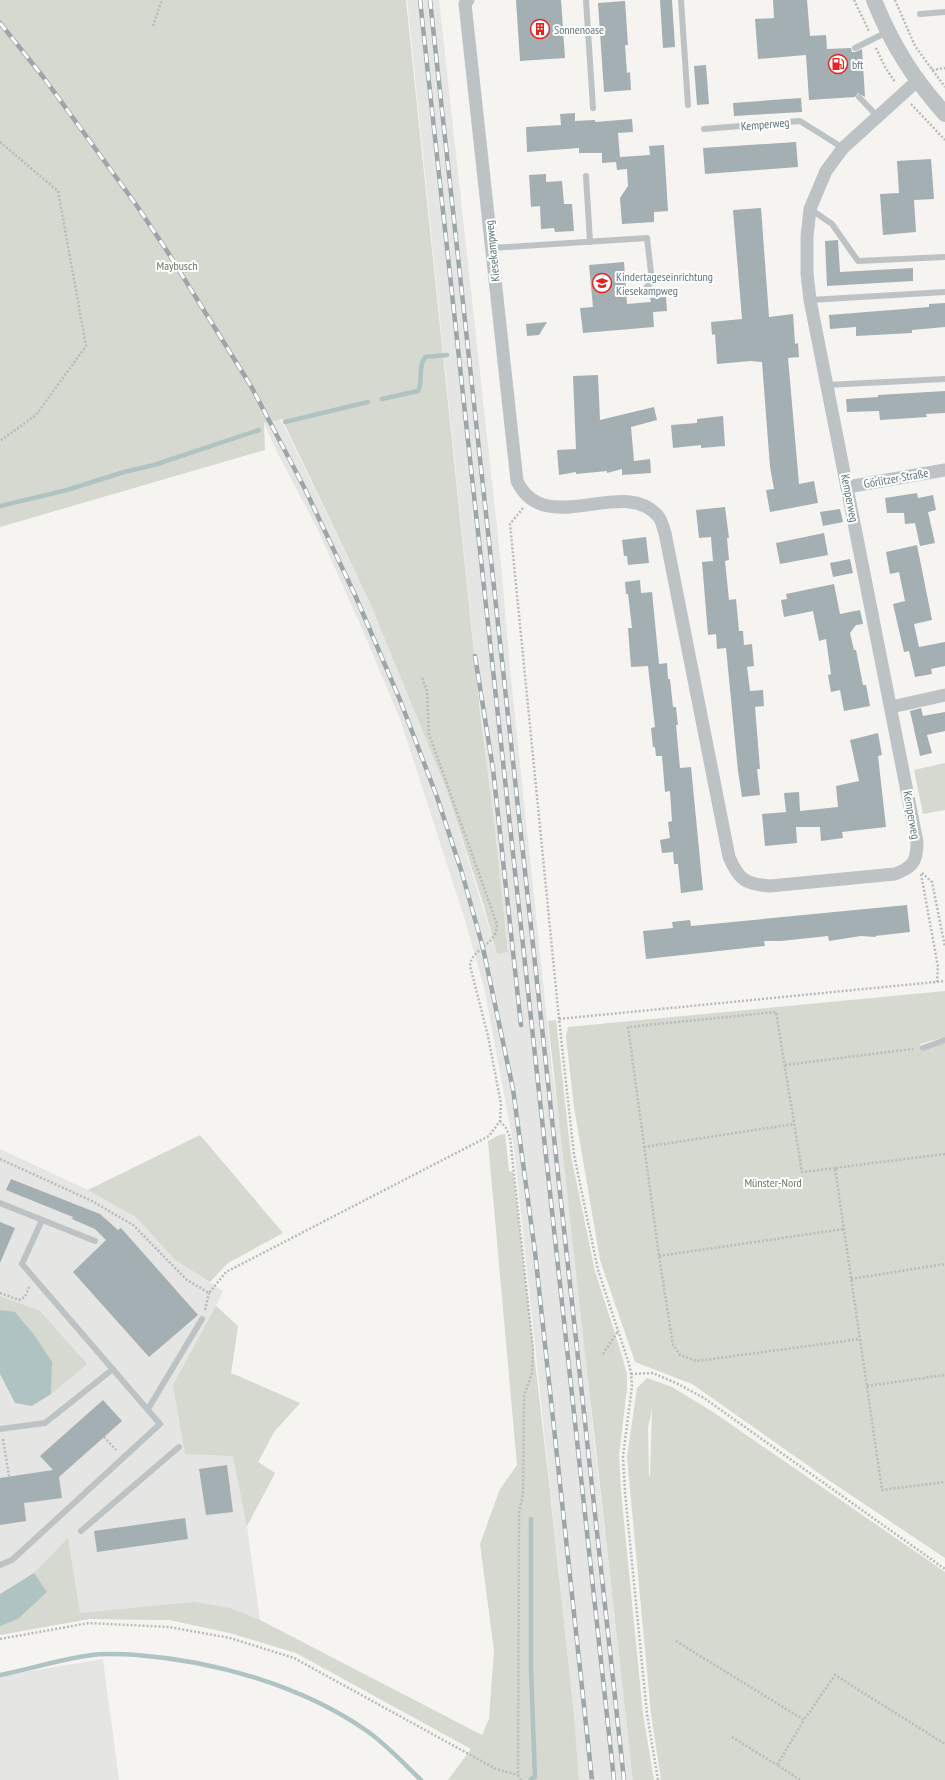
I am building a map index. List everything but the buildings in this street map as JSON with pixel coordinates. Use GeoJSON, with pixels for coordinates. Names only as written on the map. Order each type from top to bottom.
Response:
{"type":"FeatureCollection","features":[{"type":"Feature","properties":{"kind":"street","name":"Kiesekampweg"},"geometry":{"type":"LineString","coordinates":[[468,0],[465,4],[518,482],[522,491],[530,499]]}},
{"type":"Feature","properties":{"kind":"street"},"geometry":{"type":"LineString","coordinates":[[874,0],[887,32],[904,62],[917,81],[945,114]]}},
{"type":"Feature","properties":{"kind":"street","name":"Kemperweg"},"geometry":{"type":"LineString","coordinates":[[530,499],[540,505],[552,507],[622,502],[636,503],[648,507],[659,516],[665,533],[729,857],[735,872],[746,882],[770,886],[895,874],[907,870],[914,863],[917,853],[917,842],[810,300],[807,244],[810,209],[826,171],[843,148],[917,81]]}},
{"type":"Feature","properties":{"kind":"street","name":"Görlitzer Straße"},"geometry":{"type":"LineString","coordinates":[[848,487],[945,470]]}},
{"type":"Feature","properties":{"kind":"street"},"geometry":{"type":"LineString","coordinates":[[891,707],[945,695]]}},
{"type":"Feature","properties":{"kind":"lane"},"geometry":{"type":"LineString","coordinates":[[586,0],[593,108]]}},
{"type":"Feature","properties":{"kind":"lane"},"geometry":{"type":"LineString","coordinates":[[681,0],[688,105]]}},
{"type":"Feature","properties":{"kind":"lane"},"geometry":{"type":"LineString","coordinates":[[920,14],[945,12]]}},
{"type":"Feature","properties":{"kind":"lane"},"geometry":{"type":"LineString","coordinates":[[855,48],[887,32]]}},
{"type":"Feature","properties":{"kind":"lane"},"geometry":{"type":"LineString","coordinates":[[859,97],[878,116]]}},
{"type":"Feature","properties":{"kind":"lane","name":"Kemperweg"},"geometry":{"type":"LineString","coordinates":[[704,129],[800,121],[843,148]]}},
{"type":"Feature","properties":{"kind":"lane"},"geometry":{"type":"LineString","coordinates":[[586,176],[590,242]]}},
{"type":"Feature","properties":{"kind":"lane"},"geometry":{"type":"LineString","coordinates":[[810,209],[832,224],[858,261],[945,257]]}},
{"type":"Feature","properties":{"kind":"lane"},"geometry":{"type":"LineString","coordinates":[[491,248],[647,238],[652,281],[643,292]]}},
{"type":"Feature","properties":{"kind":"lane"},"geometry":{"type":"LineString","coordinates":[[810,300],[945,292]]}},
{"type":"Feature","properties":{"kind":"lane"},"geometry":{"type":"LineString","coordinates":[[826,385],[945,379]]}},
{"type":"Feature","properties":{"kind":"lane"},"geometry":{"type":"LineString","coordinates":[[923,1048],[945,1040]]}},
{"type":"Feature","properties":{"kind":"lane"},"geometry":{"type":"LineString","coordinates":[[0,1203],[95,1241]]}},
{"type":"Feature","properties":{"kind":"lane"},"geometry":{"type":"LineString","coordinates":[[0,1565],[12,1560],[160,1424],[22,1264],[42,1220]]}},
{"type":"Feature","properties":{"kind":"lane"},"geometry":{"type":"LineString","coordinates":[[148,1409],[202,1319]]}},
{"type":"Feature","properties":{"kind":"lane"},"geometry":{"type":"LineString","coordinates":[[1,1429],[45,1423],[113,1369]]}},
{"type":"Feature","properties":{"kind":"lane"},"geometry":{"type":"LineString","coordinates":[[81,1531],[179,1447]]}},
{"type":"Feature","properties":{"kind":"path"},"geometry":{"type":"LineString","coordinates":[[153,26],[162,0]]}},
{"type":"Feature","properties":{"kind":"path"},"geometry":{"type":"LineString","coordinates":[[895,0],[915,46],[945,87]]}},
{"type":"Feature","properties":{"kind":"path"},"geometry":{"type":"LineString","coordinates":[[932,70],[945,68]]}},
{"type":"Feature","properties":{"kind":"path"},"geometry":{"type":"LineString","coordinates":[[902,93],[945,140]]}},
{"type":"Feature","properties":{"kind":"path"},"geometry":{"type":"LineString","coordinates":[[0,142],[58,191],[86,346],[36,415],[0,441]]}},
{"type":"Feature","properties":{"kind":"path"},"geometry":{"type":"LineString","coordinates":[[530,499],[510,524],[559,1019],[574,1155],[598,1270],[629,1364],[632,1386],[623,1456],[647,1714],[658,1780]]}},
{"type":"Feature","properties":{"kind":"path"},"geometry":{"type":"LineString","coordinates":[[202,1319],[209,1293],[226,1272],[489,1136],[500,1121],[501,1104],[488,1036],[481,1003],[470,966],[472,958],[495,936],[497,919],[428,734],[427,691],[422,677]]}},
{"type":"Feature","properties":{"kind":"path"},"geometry":{"type":"LineString","coordinates":[[937,982],[938,968],[920,871],[932,882],[945,947]]}},
{"type":"Feature","properties":{"kind":"path"},"geometry":{"type":"LineString","coordinates":[[559,1019],[945,981]]}},
{"type":"Feature","properties":{"kind":"path"},"geometry":{"type":"LineString","coordinates":[[860,1339],[697,1361],[680,1355],[673,1345],[659,1256],[628,1027],[776,1012],[802,1172],[945,1154]]}},
{"type":"Feature","properties":{"kind":"path"},"geometry":{"type":"LineString","coordinates":[[785,1065],[923,1048]]}},
{"type":"Feature","properties":{"kind":"path"},"geometry":{"type":"LineString","coordinates":[[500,1121],[506,1128],[510,1137],[533,1349],[532,1373],[524,1396],[522,1494],[519,1512],[518,1775],[521,1780]]}},
{"type":"Feature","properties":{"kind":"path"},"geometry":{"type":"LineString","coordinates":[[644,1147],[794,1124]]}},
{"type":"Feature","properties":{"kind":"path"},"geometry":{"type":"LineString","coordinates":[[0,1159],[92,1201],[133,1225],[187,1280],[209,1293]]}},
{"type":"Feature","properties":{"kind":"path"},"geometry":{"type":"LineString","coordinates":[[835,1168],[882,1490],[945,1482]]}},
{"type":"Feature","properties":{"kind":"path"},"geometry":{"type":"LineString","coordinates":[[659,1256],[844,1229]]}},
{"type":"Feature","properties":{"kind":"path"},"geometry":{"type":"LineString","coordinates":[[851,1279],[945,1264]]}},
{"type":"Feature","properties":{"kind":"path"},"geometry":{"type":"LineString","coordinates":[[0,1293],[19,1300],[25,1297],[34,1277]]}},
{"type":"Feature","properties":{"kind":"path"},"geometry":{"type":"LineString","coordinates":[[603,1354],[618,1331]]}},
{"type":"Feature","properties":{"kind":"path"},"geometry":{"type":"LineString","coordinates":[[630,1374],[653,1373],[704,1398],[945,1569]]}},
{"type":"Feature","properties":{"kind":"path"},"geometry":{"type":"LineString","coordinates":[[867,1386],[945,1375]]}},
{"type":"Feature","properties":{"kind":"path"},"geometry":{"type":"LineString","coordinates":[[1,1429],[9,1476]]}},
{"type":"Feature","properties":{"kind":"path"},"geometry":{"type":"LineString","coordinates":[[104,1437],[123,1458]]}},
{"type":"Feature","properties":{"kind":"path"},"geometry":{"type":"LineString","coordinates":[[0,1639],[89,1623],[169,1627],[230,1638],[294,1658],[496,1769],[518,1775]]}},
{"type":"Feature","properties":{"kind":"path"},"geometry":{"type":"LineString","coordinates":[[676,1641],[804,1720]]}},
{"type":"Feature","properties":{"kind":"path"},"geometry":{"type":"LineString","coordinates":[[777,1765],[804,1720],[835,1676],[945,1744]]}},
{"type":"Feature","properties":{"kind":"path"},"geometry":{"type":"LineString","coordinates":[[732,1737],[800,1780]]}},
{"type":"Feature","properties":{"kind":"shaded area"},"geometry":{"type":"Polygon","coordinates":[[[407,0],[439,0],[501,564],[510,669],[553,1077],[575,1229],[593,1431],[634,1780],[579,1780],[574,1715],[514,1147],[484,987],[464,917],[401,722],[367,640],[318,530],[277,452],[264,423],[0,10],[268,398],[287,432],[370,603],[446,788],[497,954],[508,951],[476,670],[407,0]]]}},
{"type":"Feature","properties":{"kind":"shaded area"},"geometry":{"type":"Polygon","coordinates":[[[0,1149],[88,1190],[137,1218],[175,1260],[223,1291],[216,1306],[238,1326],[231,1373],[300,1403],[274,1432],[258,1462],[275,1473],[247,1526],[260,1620],[255,1640],[170,1620],[89,1619],[0,1635],[0,1149]]]}},
{"type":"Feature","properties":{"kind":"shaded area"},"geometry":{"type":"Polygon","coordinates":[[[0,1310],[15,1312],[35,1336],[52,1362],[51,1394],[32,1406],[15,1403],[0,1374],[0,1310]]]}},
{"type":"Feature","properties":{"kind":"shaded area"},"geometry":{"type":"Polygon","coordinates":[[[34,1573],[47,1592],[18,1619],[0,1626],[0,1594],[34,1573]]]}},
{"type":"Feature","properties":{"kind":"shaded area"},"geometry":{"type":"Polygon","coordinates":[[[103,1659],[119,1780],[0,1780],[0,1676],[103,1659]]]}},
{"type":"Feature","properties":{"kind":"green space","name":"Maybusch"},"geometry":{"type":"Polygon","coordinates":[[[0,0],[406,0],[480,711],[508,952],[497,954],[483,903],[446,788],[370,603],[282,419],[264,423],[265,450],[0,527],[0,0]]]}},
{"type":"Feature","properties":{"kind":"green space"},"geometry":{"type":"Polygon","coordinates":[[[945,763],[945,810],[923,814],[914,770],[945,763]]]}},
{"type":"Feature","properties":{"kind":"green space","name":"Münster-Nord"},"geometry":{"type":"Polygon","coordinates":[[[945,991],[945,1037],[920,1044],[923,1048],[945,1043],[945,1558],[830,1481],[692,1384],[635,1362],[600,1260],[574,1107],[566,1037],[568,1027],[945,991]]]}},
{"type":"Feature","properties":{"kind":"green space"},"geometry":{"type":"Polygon","coordinates":[[[556,1020],[571,1156],[595,1271],[627,1374],[627,1389],[619,1455],[621,1492],[643,1714],[654,1780],[633,1780],[548,1021],[556,1020]]]}},
{"type":"Feature","properties":{"kind":"green space"},"geometry":{"type":"Polygon","coordinates":[[[505,1134],[509,1171],[513,1172],[548,1474],[574,1715],[579,1780],[448,1780],[471,1749],[296,1653],[230,1633],[170,1620],[89,1619],[0,1635],[0,1626],[18,1619],[47,1592],[34,1573],[68,1538],[80,1613],[194,1602],[230,1608],[260,1620],[482,1735],[489,1719],[494,1650],[480,1544],[500,1489],[517,1465],[488,1141],[499,1135],[505,1134]]]}},
{"type":"Feature","properties":{"kind":"green space"},"geometry":{"type":"Polygon","coordinates":[[[200,1135],[283,1233],[228,1263],[210,1282],[175,1260],[137,1218],[88,1190],[200,1135]]]}},
{"type":"Feature","properties":{"kind":"green space"},"geometry":{"type":"Polygon","coordinates":[[[0,1296],[40,1311],[87,1364],[51,1394],[52,1362],[15,1312],[0,1310],[0,1296]]]}},
{"type":"Feature","properties":{"kind":"green space"},"geometry":{"type":"Polygon","coordinates":[[[216,1306],[238,1326],[231,1373],[300,1403],[274,1432],[258,1462],[275,1473],[247,1526],[233,1456],[185,1454],[173,1385],[216,1306]]]}},
{"type":"Feature","properties":{"kind":"green space"},"geometry":{"type":"Polygon","coordinates":[[[647,1378],[672,1387],[713,1412],[945,1572],[945,1780],[661,1780],[651,1714],[627,1457],[637,1388],[647,1378]],[[652,1409],[648,1428],[650,1476],[652,1409]]]}},
{"type":"Feature","properties":{"kind":"waterway"},"geometry":{"type":"LineString","coordinates":[[382,399],[418,391],[420,387],[421,366],[425,357],[447,355]]}},
{"type":"Feature","properties":{"kind":"waterway"},"geometry":{"type":"LineString","coordinates":[[285,422],[368,402]]}},
{"type":"Feature","properties":{"kind":"waterway"},"geometry":{"type":"LineString","coordinates":[[0,506],[67,490],[124,472],[154,465],[259,430]]}},
{"type":"Feature","properties":{"kind":"waterway"},"geometry":{"type":"LineString","coordinates":[[531,1519],[531,1670],[535,1777],[531,1779]]}},
{"type":"Feature","properties":{"kind":"waterway"},"geometry":{"type":"LineString","coordinates":[[0,1675],[69,1659],[109,1654],[167,1658],[227,1670],[257,1678],[287,1689],[342,1715],[381,1742],[421,1780]]}},
{"type":"Feature","properties":{"kind":"railway"},"geometry":{"type":"LineString","coordinates":[[420,0],[614,1780]]}},
{"type":"Feature","properties":{"kind":"railway"},"geometry":{"type":"LineString","coordinates":[[430,0],[624,1780]]}},
{"type":"Feature","properties":{"kind":"railway"},"geometry":{"type":"LineString","coordinates":[[0,23],[44,78],[137,206],[167,251],[251,386],[305,489],[355,595],[400,700],[437,797],[462,873],[483,948],[513,1089],[535,1252],[592,1780]]}},
{"type":"Feature","properties":{"kind":"railway"},"geometry":{"type":"LineString","coordinates":[[475,656],[493,769],[521,1025]]}},
{"type":"Feature","properties":{"kind":"place","name":"Sonnenoase"},"geometry":{"type":"Point","coordinates":[540,29]}},
{"type":"Feature","properties":{"kind":"place","name":"bft"},"geometry":{"type":"Point","coordinates":[838,64]}},
{"type":"Feature","properties":{"kind":"place","name":"Kindertageseinrichtung Kiesekampweg"},"geometry":{"type":"Point","coordinates":[602,283]}}]}
